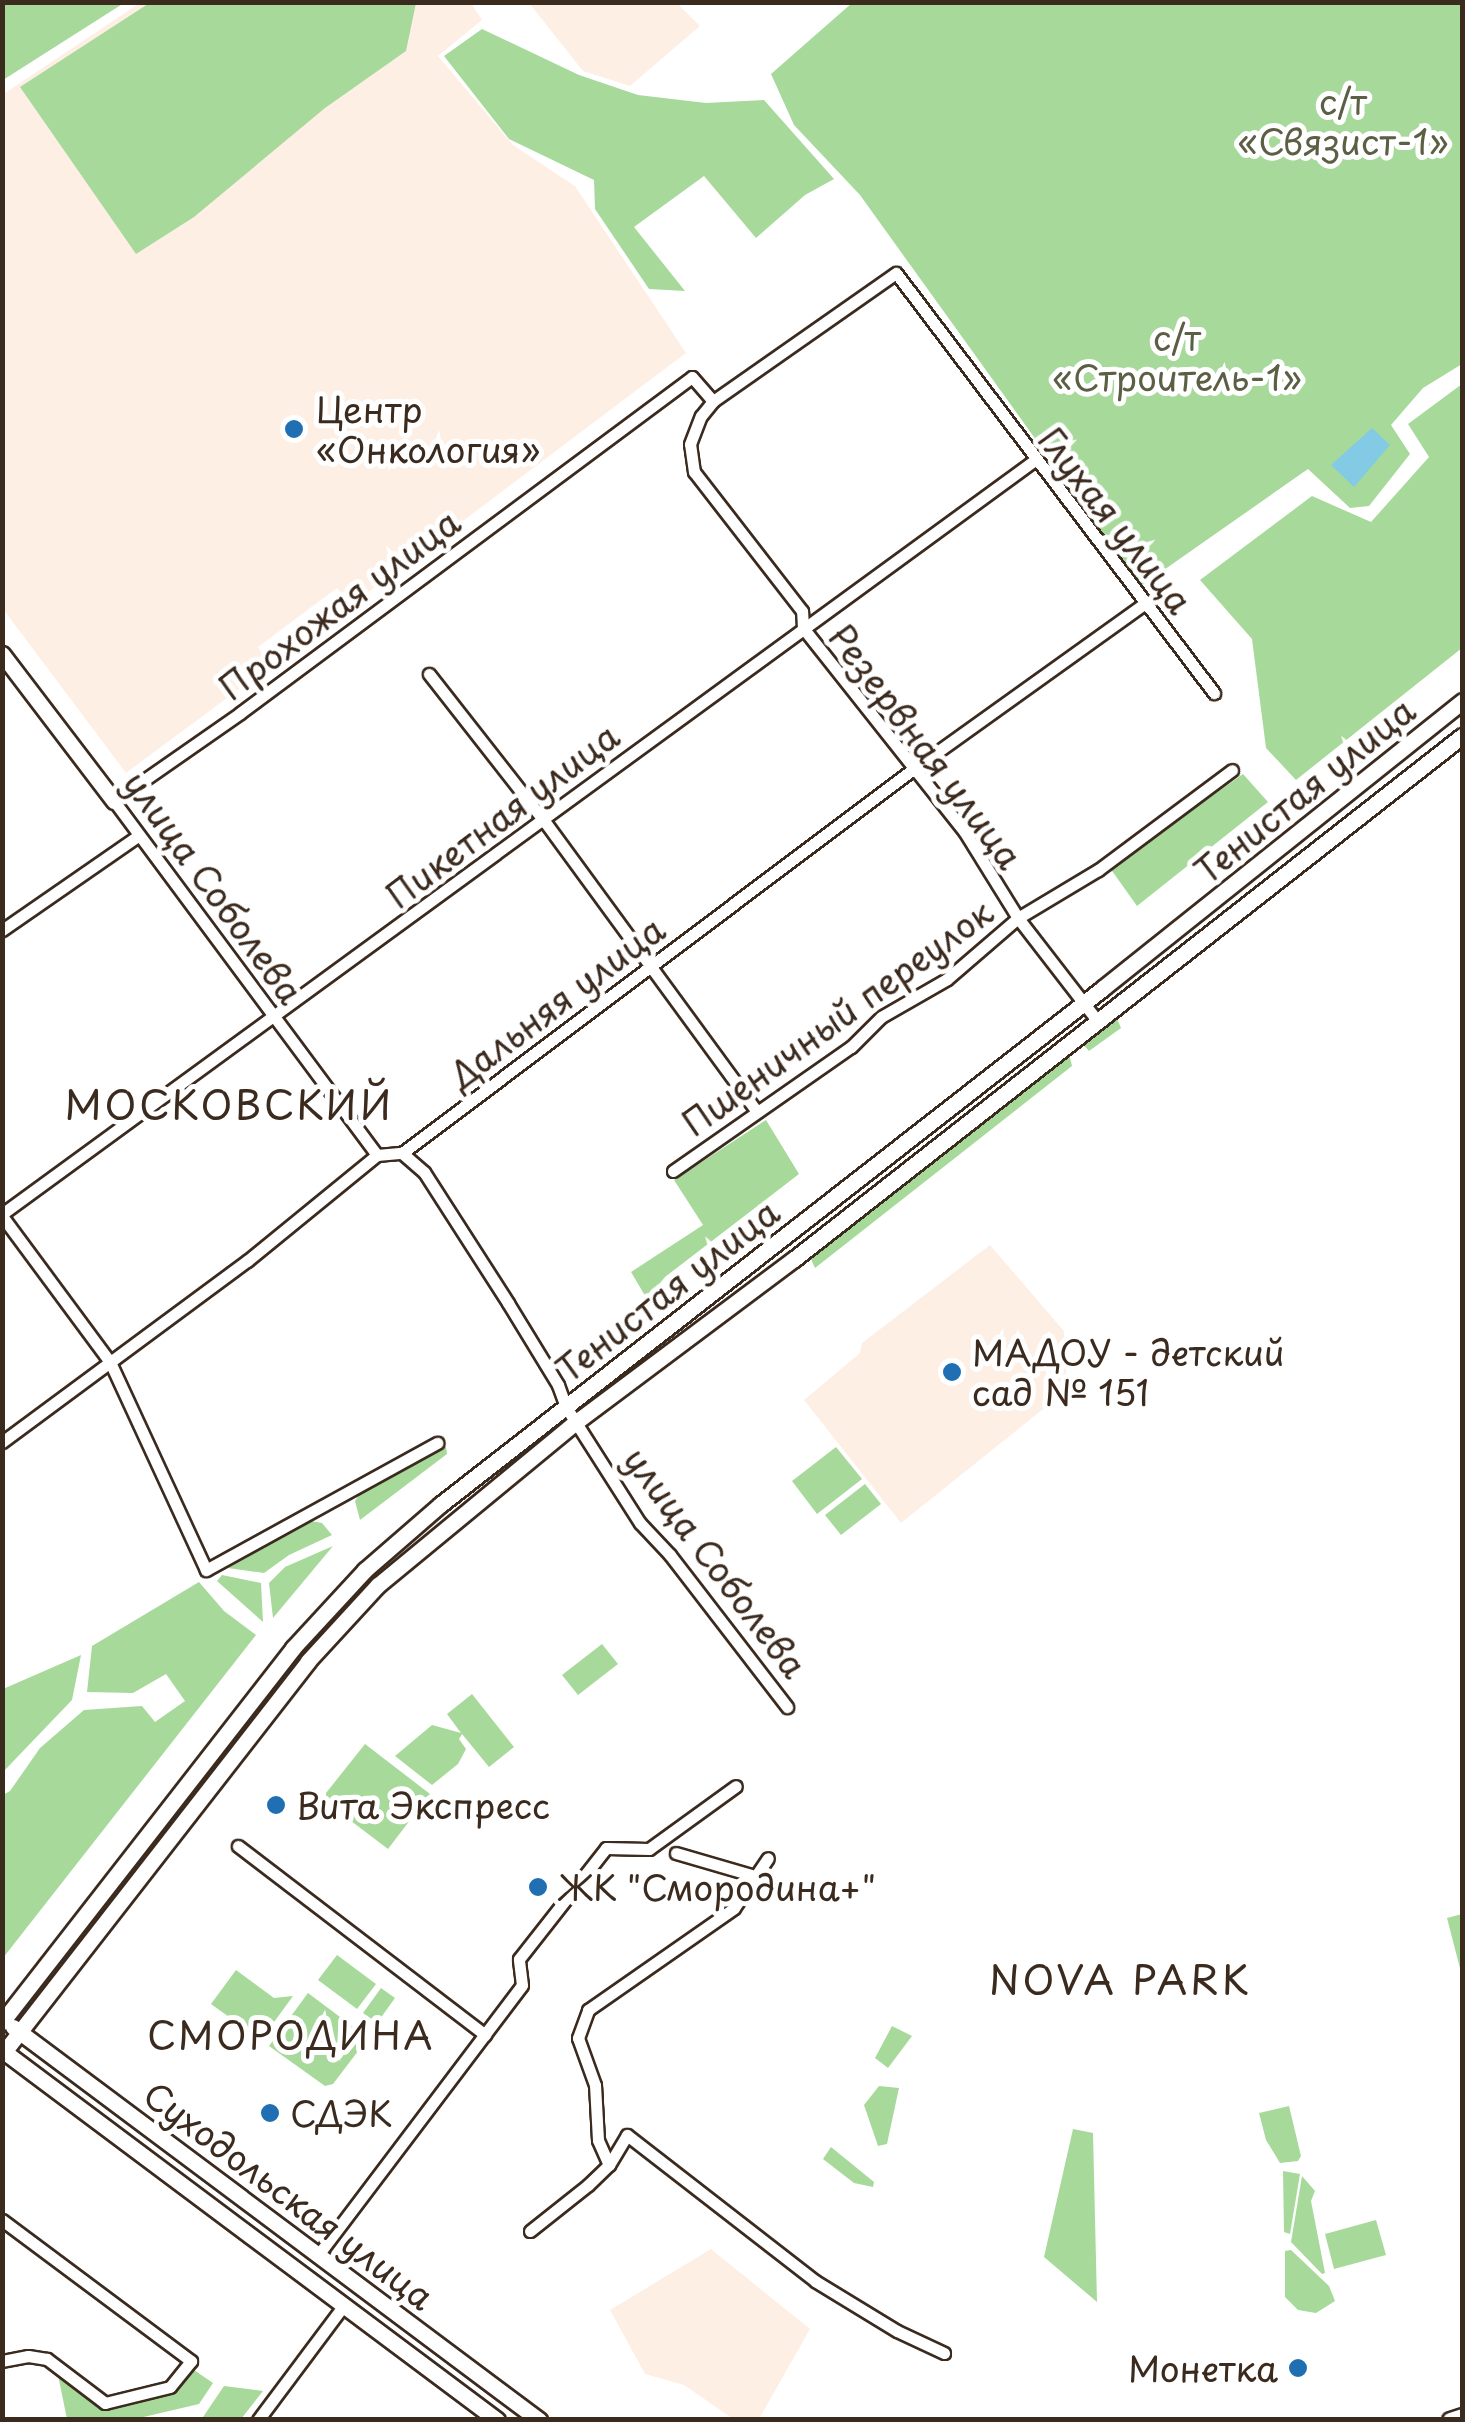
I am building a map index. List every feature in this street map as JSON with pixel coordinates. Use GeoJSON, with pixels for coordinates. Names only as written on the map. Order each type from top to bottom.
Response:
{"type":"FeatureCollection","features":[{"type":"Feature","properties":{"kind":"main road","name":"улица Соболева"},"geometry":{"type":"LineString","coordinates":[[2,654],[114,801]]}},
{"type":"Feature","properties":{"kind":"main road","name":"Тенистая улица"},"geometry":{"type":"LineString","coordinates":[[3,2020],[293,1648],[365,1570],[1462,701]]}},
{"type":"Feature","properties":{"kind":"main road","name":"Тенистая улица"},"geometry":{"type":"LineString","coordinates":[[3,2052],[320,1648],[378,1584],[576,1422],[794,1259],[1462,736]]}},
{"type":"Feature","properties":{"kind":"main road","name":"Суходольская улица"},"geometry":{"type":"LineString","coordinates":[[3,2020],[539,2420]]}},
{"type":"Feature","properties":{"kind":"main road","name":"Суходольская улица"},"geometry":{"type":"LineString","coordinates":[[3,2052],[497,2420]]}},
{"type":"Feature","properties":{"kind":"main road"},"geometry":{"type":"LineString","coordinates":[[1450,2420],[1462,2416]]}},
{"type":"Feature","properties":{"kind":"street","name":"Глухая улица"},"geometry":{"type":"LineString","coordinates":[[689,455],[694,430],[713,401],[896,272],[1214,693]]}},
{"type":"Feature","properties":{"kind":"street","name":"Прохожая улица"},"geometry":{"type":"LineString","coordinates":[[114,801],[240,713],[692,377],[713,401]]}},
{"type":"Feature","properties":{"kind":"street","name":"Резервная улица"},"geometry":{"type":"LineString","coordinates":[[689,455],[694,472],[802,611],[802,628],[964,831],[1018,918],[1096,1019]]}},
{"type":"Feature","properties":{"kind":"street","name":"Пикетная улица"},"geometry":{"type":"LineString","coordinates":[[2,1215],[544,822],[624,756],[1035,460]]}},
{"type":"Feature","properties":{"kind":"street","name":"Дальняя улица"},"geometry":{"type":"LineString","coordinates":[[402,1153],[912,770],[1146,603]]}},
{"type":"Feature","properties":{"kind":"street"},"geometry":{"type":"LineString","coordinates":[[429,674],[544,822],[757,1112]]}},
{"type":"Feature","properties":{"kind":"street","name":"Пшеничный переулок"},"geometry":{"type":"LineString","coordinates":[[673,1171],[851,1048],[881,1016],[947,979],[1018,918],[1098,870],[1232,770]]}},
{"type":"Feature","properties":{"kind":"street","name":"улица Соболева"},"geometry":{"type":"LineString","coordinates":[[114,801],[378,1155]]}},
{"type":"Feature","properties":{"kind":"street"},"geometry":{"type":"LineString","coordinates":[[2,930],[138,836]]}},
{"type":"Feature","properties":{"kind":"street","name":"улица Соболева"},"geometry":{"type":"LineString","coordinates":[[402,1153],[424,1172],[508,1302],[558,1385],[566,1407],[640,1523],[670,1555],[788,1707]]}},
{"type":"Feature","properties":{"kind":"street"},"geometry":{"type":"LineString","coordinates":[[2,1442],[247,1261],[378,1155],[402,1153]]}},
{"type":"Feature","properties":{"kind":"street"},"geometry":{"type":"LineString","coordinates":[[2,1215],[110,1362],[206,1570],[438,1443]]}},
{"type":"Feature","properties":{"kind":"street"},"geometry":{"type":"LineString","coordinates":[[318,2254],[522,1985],[519,1959],[606,1848],[649,1848],[736,1786]]}},
{"type":"Feature","properties":{"kind":"street"},"geometry":{"type":"LineString","coordinates":[[238,1846],[485,2036]]}},
{"type":"Feature","properties":{"kind":"street"},"geometry":{"type":"LineString","coordinates":[[676,1853],[755,1876]]}},
{"type":"Feature","properties":{"kind":"street"},"geometry":{"type":"LineString","coordinates":[[609,2165],[598,2140],[595,2085],[578,2038],[588,2010],[734,1908],[768,1858]]}},
{"type":"Feature","properties":{"kind":"street"},"geometry":{"type":"LineString","coordinates":[[530,2231],[609,2165],[627,2135],[815,2281],[897,2331],[944,2352]]}},
{"type":"Feature","properties":{"kind":"street"},"geometry":{"type":"LineString","coordinates":[[2,2220],[191,2360],[170,2387],[105,2403],[47,2359],[28,2356],[2,2361]]}},
{"type":"Feature","properties":{"kind":"street"},"geometry":{"type":"LineString","coordinates":[[258,2420],[344,2305]]}},
{"type":"Feature","properties":{"kind":"shaded area","name":"Центр «Онкология»"},"geometry":{"type":"Polygon","coordinates":[[[140,3],[471,3],[482,20],[438,56],[513,145],[575,186],[686,353],[350,606],[337,588],[258,647],[270,666],[126,773],[3,609],[2,95],[140,3]]]}},
{"type":"Feature","properties":{"kind":"shaded area"},"geometry":{"type":"Polygon","coordinates":[[[529,3],[677,3],[700,26],[630,86],[583,71],[529,3]]]}},
{"type":"Feature","properties":{"kind":"shaded area","name":"МАДОУ - детский сад № 151"},"geometry":{"type":"Polygon","coordinates":[[[990,1245],[1064,1331],[1067,1390],[901,1523],[804,1400],[860,1353],[862,1343],[990,1245]]]}},
{"type":"Feature","properties":{"kind":"shaded area"},"geometry":{"type":"Polygon","coordinates":[[[711,2249],[810,2329],[759,2419],[733,2419],[684,2385],[645,2374],[610,2310],[711,2249]]]}},
{"type":"Feature","properties":{"kind":"green space"},"geometry":{"type":"Polygon","coordinates":[[[3,2],[124,2],[124,3],[3,80],[3,2]]]}},
{"type":"Feature","properties":{"kind":"green space"},"geometry":{"type":"Polygon","coordinates":[[[151,2],[416,3],[406,51],[325,108],[194,217],[136,254],[20,87],[151,2]]]}},
{"type":"Feature","properties":{"kind":"green space","name":"с/т «Строитель-1»"},"geometry":{"type":"Polygon","coordinates":[[[852,3],[1462,3],[1462,364],[1423,388],[1391,425],[1410,454],[1369,506],[1350,508],[1308,469],[1141,586],[860,195],[794,125],[771,74],[852,3]]]}},
{"type":"Feature","properties":{"kind":"green space"},"geometry":{"type":"Polygon","coordinates":[[[482,29],[579,75],[638,95],[706,103],[764,100],[834,179],[805,195],[756,238],[704,176],[634,227],[685,291],[649,289],[595,209],[594,180],[509,139],[444,56],[482,29]]]}},
{"type":"Feature","properties":{"kind":"green space"},"geometry":{"type":"Polygon","coordinates":[[[1462,384],[1462,648],[1296,780],[1266,748],[1252,639],[1200,580],[1312,496],[1371,522],[1429,457],[1408,424],[1462,384]]]}},
{"type":"Feature","properties":{"kind":"green space"},"geometry":{"type":"Polygon","coordinates":[[[1243,774],[1268,802],[1137,906],[1110,868],[1243,774]]]}},
{"type":"Feature","properties":{"kind":"green space"},"geometry":{"type":"Polygon","coordinates":[[[1114,1012],[1121,1028],[1089,1051],[1079,1040],[1114,1012]]]}},
{"type":"Feature","properties":{"kind":"green space"},"geometry":{"type":"Polygon","coordinates":[[[1068,1050],[1072,1066],[815,1268],[809,1255],[1068,1050]]]}},
{"type":"Feature","properties":{"kind":"green space"},"geometry":{"type":"Polygon","coordinates":[[[766,1120],[799,1174],[665,1277],[647,1299],[631,1272],[703,1225],[674,1180],[766,1120]]]}},
{"type":"Feature","properties":{"kind":"green space"},"geometry":{"type":"Polygon","coordinates":[[[446,1447],[447,1454],[360,1520],[355,1501],[359,1495],[446,1447]]]}},
{"type":"Feature","properties":{"kind":"green space"},"geometry":{"type":"Polygon","coordinates":[[[836,1447],[862,1479],[817,1514],[792,1481],[836,1447]]]}},
{"type":"Feature","properties":{"kind":"green space"},"geometry":{"type":"Polygon","coordinates":[[[865,1484],[881,1504],[841,1535],[825,1515],[865,1484]]]}},
{"type":"Feature","properties":{"kind":"green space"},"geometry":{"type":"Polygon","coordinates":[[[311,1521],[322,1523],[332,1535],[289,1555],[264,1573],[228,1568],[311,1521]]]}},
{"type":"Feature","properties":{"kind":"green space"},"geometry":{"type":"Polygon","coordinates":[[[333,1546],[273,1618],[269,1583],[285,1567],[333,1546]]]}},
{"type":"Feature","properties":{"kind":"green space"},"geometry":{"type":"Polygon","coordinates":[[[222,1575],[261,1583],[263,1622],[217,1581],[222,1575]]]}},
{"type":"Feature","properties":{"kind":"green space"},"geometry":{"type":"Polygon","coordinates":[[[199,1582],[224,1611],[256,1635],[3,1958],[3,1795],[10,1791],[40,1748],[84,1710],[142,1706],[155,1722],[185,1701],[166,1674],[133,1693],[87,1692],[92,1646],[199,1582]]]}},
{"type":"Feature","properties":{"kind":"green space"},"geometry":{"type":"Polygon","coordinates":[[[602,1644],[618,1664],[578,1695],[562,1675],[602,1644]]]}},
{"type":"Feature","properties":{"kind":"green space"},"geometry":{"type":"Polygon","coordinates":[[[81,1655],[72,1700],[3,1772],[3,1689],[81,1655]]]}},
{"type":"Feature","properties":{"kind":"green space"},"geometry":{"type":"Polygon","coordinates":[[[472,1694],[514,1747],[489,1767],[462,1734],[459,1739],[466,1749],[458,1764],[432,1785],[395,1756],[432,1725],[461,1733],[447,1714],[472,1694]]]}},
{"type":"Feature","properties":{"kind":"green space"},"geometry":{"type":"Polygon","coordinates":[[[365,1744],[430,1794],[388,1849],[326,1802],[326,1793],[365,1744]]]}},
{"type":"Feature","properties":{"kind":"green space"},"geometry":{"type":"Polygon","coordinates":[[[1462,1914],[1462,1976],[1447,1918],[1462,1914]]]}},
{"type":"Feature","properties":{"kind":"green space"},"geometry":{"type":"Polygon","coordinates":[[[337,1955],[376,1984],[357,2009],[318,1980],[337,1955]]]}},
{"type":"Feature","properties":{"kind":"green space"},"geometry":{"type":"Polygon","coordinates":[[[236,1970],[274,1998],[293,1996],[261,2040],[211,2004],[236,1970]]]}},
{"type":"Feature","properties":{"kind":"green space"},"geometry":{"type":"Polygon","coordinates":[[[381,1988],[395,1998],[377,2023],[363,2013],[381,1988]]]}},
{"type":"Feature","properties":{"kind":"green space"},"geometry":{"type":"Polygon","coordinates":[[[308,1993],[368,2038],[333,2084],[325,2086],[269,2046],[308,1993]]]}},
{"type":"Feature","properties":{"kind":"green space"},"geometry":{"type":"Polygon","coordinates":[[[892,2026],[912,2036],[888,2068],[875,2058],[892,2026]]]}},
{"type":"Feature","properties":{"kind":"green space"},"geometry":{"type":"Polygon","coordinates":[[[879,2086],[899,2088],[887,2144],[878,2146],[864,2105],[879,2086]]]}},
{"type":"Feature","properties":{"kind":"green space"},"geometry":{"type":"Polygon","coordinates":[[[1289,2106],[1301,2156],[1298,2161],[1280,2163],[1266,2140],[1259,2113],[1289,2106]]]}},
{"type":"Feature","properties":{"kind":"green space"},"geometry":{"type":"Polygon","coordinates":[[[1073,2129],[1093,2133],[1097,2302],[1044,2257],[1073,2129]]]}},
{"type":"Feature","properties":{"kind":"green space"},"geometry":{"type":"Polygon","coordinates":[[[831,2147],[874,2182],[873,2187],[854,2183],[823,2159],[831,2147]]]}},
{"type":"Feature","properties":{"kind":"green space"},"geometry":{"type":"Polygon","coordinates":[[[1283,2171],[1300,2174],[1290,2234],[1284,2232],[1283,2171]]]}},
{"type":"Feature","properties":{"kind":"green space"},"geometry":{"type":"Polygon","coordinates":[[[1302,2176],[1315,2191],[1311,2201],[1325,2273],[1322,2274],[1291,2242],[1302,2176]]]}},
{"type":"Feature","properties":{"kind":"green space"},"geometry":{"type":"Polygon","coordinates":[[[1376,2220],[1386,2255],[1334,2269],[1325,2234],[1376,2220]]]}},
{"type":"Feature","properties":{"kind":"green space"},"geometry":{"type":"Polygon","coordinates":[[[1291,2250],[1329,2286],[1335,2301],[1316,2313],[1298,2310],[1285,2297],[1285,2251],[1291,2250]]]}},
{"type":"Feature","properties":{"kind":"green space"},"geometry":{"type":"Polygon","coordinates":[[[194,2370],[213,2383],[199,2404],[135,2419],[67,2419],[58,2375],[102,2409],[178,2390],[194,2370]]]}},
{"type":"Feature","properties":{"kind":"green space"},"geometry":{"type":"Polygon","coordinates":[[[224,2386],[263,2391],[241,2419],[195,2419],[203,2417],[224,2386]]]}},
{"type":"Feature","properties":{"kind":"water"},"geometry":{"type":"Polygon","coordinates":[[[1372,428],[1390,445],[1354,487],[1331,465],[1372,428]]]}},
{"type":"Feature","properties":{"kind":"place","name":"Центр «Онкология»"},"geometry":{"type":"Point","coordinates":[294,429]}},
{"type":"Feature","properties":{"kind":"place","name":"МАДОУ - детский сад № 151"},"geometry":{"type":"Point","coordinates":[952,1372]}},
{"type":"Feature","properties":{"kind":"place","name":"Вита Экспресс"},"geometry":{"type":"Point","coordinates":[276,1805]}},
{"type":"Feature","properties":{"kind":"place","name":"ЖК \"Смородина+\""},"geometry":{"type":"Point","coordinates":[538,1887]}},
{"type":"Feature","properties":{"kind":"place","name":"СДЭК"},"geometry":{"type":"Point","coordinates":[270,2113]}},
{"type":"Feature","properties":{"kind":"place","name":"Монетка"},"geometry":{"type":"Point","coordinates":[1298,2368]}},
{"type":"Feature","properties":{"kind":"district","name":"МОСКОВСКИЙ"},"geometry":{"type":"Point","coordinates":[229,1104]}},
{"type":"Feature","properties":{"kind":"district","name":"NOVA PARK"},"geometry":{"type":"Point","coordinates":[1120,1979]}},
{"type":"Feature","properties":{"kind":"district","name":"СМОРОДИНА"},"geometry":{"type":"Point","coordinates":[291,2035]}},
{"type":"Feature","properties":{"kind":"park label","name":"с/т «Связист-1»"},"geometry":{"type":"Point","coordinates":[1343,121]}}]}
